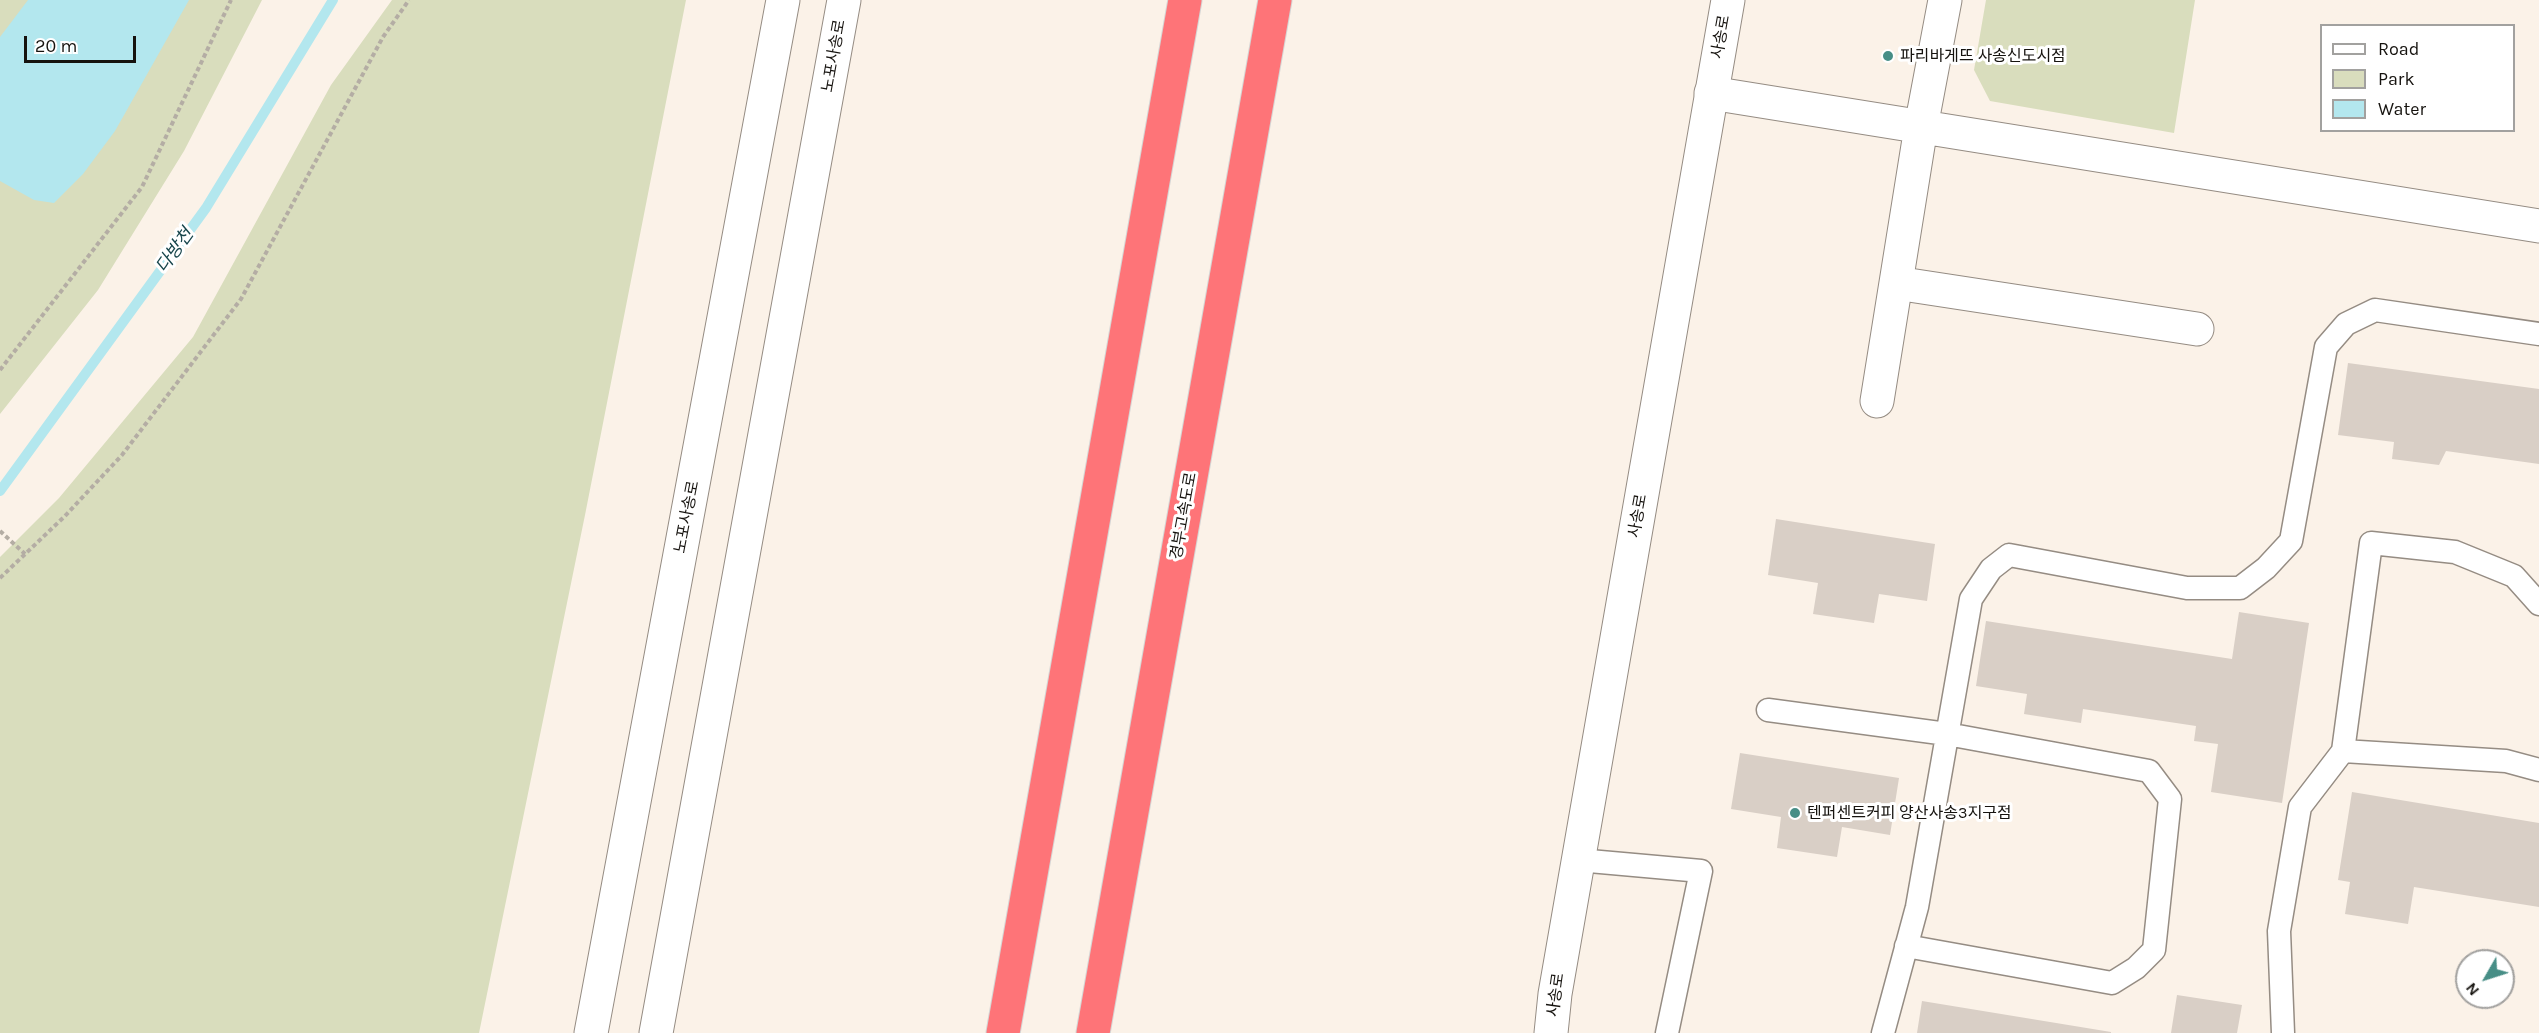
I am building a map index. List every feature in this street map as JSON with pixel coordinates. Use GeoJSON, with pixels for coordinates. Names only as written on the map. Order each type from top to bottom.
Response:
{"type":"FeatureCollection","features":[{"type":"Feature","properties":{"kind":"highway"},"geometry":{"type":"LineString","coordinates":[[1003,1033],[1185,0]]}},
{"type":"Feature","properties":{"kind":"highway","name":"경부고속도로"},"geometry":{"type":"LineString","coordinates":[[1093,1033],[1275,0]]}},
{"type":"Feature","properties":{"kind":"main road","name":"노포사송로"},"geometry":{"type":"LineString","coordinates":[[591,1033],[783,0]]}},
{"type":"Feature","properties":{"kind":"main road","name":"노포사송로"},"geometry":{"type":"LineString","coordinates":[[656,1033],[844,0]]}},
{"type":"Feature","properties":{"kind":"main road","name":"사송로"},"geometry":{"type":"LineString","coordinates":[[1551,1033],[1555,994],[1728,0]]}},
{"type":"Feature","properties":{"kind":"main road"},"geometry":{"type":"LineString","coordinates":[[1877,401],[1921,127],[1945,0]]}},
{"type":"Feature","properties":{"kind":"main road"},"geometry":{"type":"LineString","coordinates":[[1711,93],[2539,226]]}},
{"type":"Feature","properties":{"kind":"main road"},"geometry":{"type":"LineString","coordinates":[[1896,283],[2197,329]]}},
{"type":"Feature","properties":{"kind":"lane"},"geometry":{"type":"LineString","coordinates":[[1883,1033],[1917,907],[1971,599],[1991,569],[2009,555],[2187,588],[2240,588],[2266,568],[2291,540],[2326,347],[2346,324],[2375,310],[2539,334]]}},
{"type":"Feature","properties":{"kind":"lane"},"geometry":{"type":"LineString","coordinates":[[2283,1033],[2279,931],[2300,807],[2343,751],[2371,543],[2455,552],[2514,576],[2539,604]]}},
{"type":"Feature","properties":{"kind":"lane"},"geometry":{"type":"LineString","coordinates":[[1768,710],[1947,734],[2149,771],[2170,799],[2154,950],[2136,968],[2112,983],[1906,946]]}},
{"type":"Feature","properties":{"kind":"lane"},"geometry":{"type":"LineString","coordinates":[[2343,751],[2506,761],[2539,770]]}},
{"type":"Feature","properties":{"kind":"lane"},"geometry":{"type":"LineString","coordinates":[[1578,860],[1701,871],[1667,1033]]}},
{"type":"Feature","properties":{"kind":"path"},"geometry":{"type":"LineString","coordinates":[[0,370],[142,187],[231,0]]}},
{"type":"Feature","properties":{"kind":"path"},"geometry":{"type":"LineString","coordinates":[[0,578],[65,516],[122,455],[241,298],[383,37],[409,0]]}},
{"type":"Feature","properties":{"kind":"path"},"geometry":{"type":"LineString","coordinates":[[0,531],[25,554]]}},
{"type":"Feature","properties":{"kind":"green space"},"geometry":{"type":"Polygon","coordinates":[[[0,0],[262,0],[184,151],[98,290],[0,414],[0,0]]]}},
{"type":"Feature","properties":{"kind":"green space"},"geometry":{"type":"Polygon","coordinates":[[[392,0],[686,0],[585,515],[479,1033],[0,1033],[0,557],[59,498],[193,337],[331,85],[392,0]]]}},
{"type":"Feature","properties":{"kind":"green space"},"geometry":{"type":"Polygon","coordinates":[[[1986,0],[2195,0],[2174,133],[1990,101],[1974,70],[1986,0]]]}},
{"type":"Feature","properties":{"kind":"water"},"geometry":{"type":"Polygon","coordinates":[[[28,0],[189,0],[115,131],[83,174],[54,203],[34,200],[0,181],[0,37],[28,0]]]}},
{"type":"Feature","properties":{"kind":"building"},"geometry":{"type":"Polygon","coordinates":[[[2348,363],[2539,389],[2539,464],[2446,451],[2439,465],[2392,459],[2394,442],[2338,435],[2348,363]]]}},
{"type":"Feature","properties":{"kind":"building"},"geometry":{"type":"Polygon","coordinates":[[[1776,519],[1935,544],[1927,601],[1879,594],[1874,623],[1813,614],[1818,583],[1768,575],[1776,519]]]}},
{"type":"Feature","properties":{"kind":"building"},"geometry":{"type":"Polygon","coordinates":[[[2239,612],[2309,623],[2282,803],[2211,792],[2218,744],[2194,741],[2196,726],[2083,709],[2081,723],[2024,714],[2027,694],[1976,686],[1986,621],[2232,659],[2239,612]]]}},
{"type":"Feature","properties":{"kind":"building"},"geometry":{"type":"Polygon","coordinates":[[[1740,753],[1899,778],[1890,835],[1842,827],[1837,857],[1777,848],[1781,817],[1731,809],[1740,753]]]}},
{"type":"Feature","properties":{"kind":"building"},"geometry":{"type":"Polygon","coordinates":[[[2352,792],[2539,823],[2539,907],[2414,887],[2408,924],[2345,914],[2350,882],[2338,880],[2352,792]]]}},
{"type":"Feature","properties":{"kind":"building"},"geometry":{"type":"Polygon","coordinates":[[[2177,995],[2242,1005],[2237,1033],[2171,1033],[2177,995]]]}},
{"type":"Feature","properties":{"kind":"building"},"geometry":{"type":"Polygon","coordinates":[[[1922,1001],[2111,1032],[2111,1033],[1917,1033],[1922,1001]]]}},
{"type":"Feature","properties":{"kind":"waterway","name":"다방천"},"geometry":{"type":"LineString","coordinates":[[0,491],[206,208],[333,0]]}},
{"type":"Feature","properties":{"kind":"place","name":"파리바게뜨 사송신도시점"},"geometry":{"type":"Point","coordinates":[1888,56]}},
{"type":"Feature","properties":{"kind":"place","name":"텐퍼센트커피 양산사송3지구점"},"geometry":{"type":"Point","coordinates":[1795,813]}}]}
